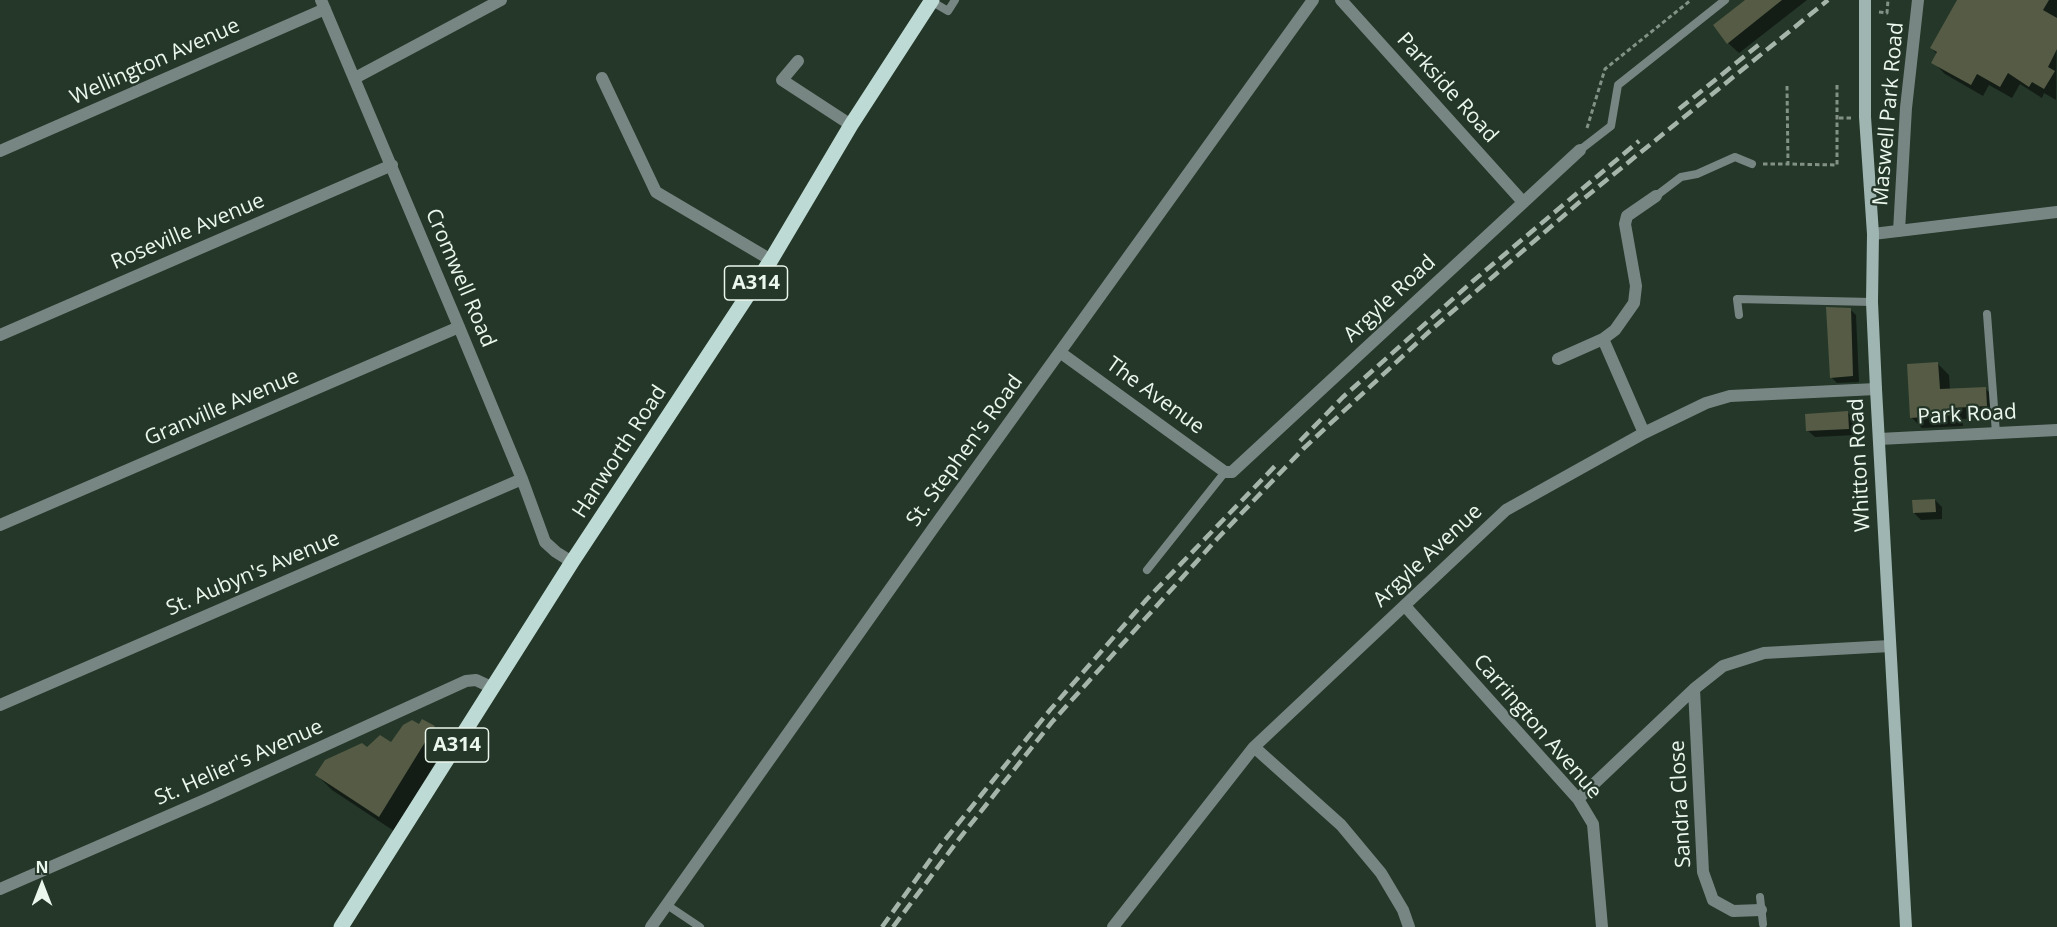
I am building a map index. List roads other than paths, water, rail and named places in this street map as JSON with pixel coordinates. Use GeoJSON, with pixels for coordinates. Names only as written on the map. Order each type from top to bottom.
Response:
{"type":"FeatureCollection","features":[{"type":"Feature","properties":{"kind":"main road","name":"Hanworth Road"},"geometry":{"type":"LineString","coordinates":[[341,927],[572,562],[771,260],[851,125],[931,0]]}},
{"type":"Feature","properties":{"kind":"main road","name":"Whitton Road"},"geometry":{"type":"LineString","coordinates":[[1865,6],[1865,117],[1873,234],[1872,302],[1906,927]]}},
{"type":"Feature","properties":{"kind":"street"},"geometry":{"type":"LineString","coordinates":[[355,78],[501,0]]}},
{"type":"Feature","properties":{"kind":"street","name":"St. Stephen's Road"},"geometry":{"type":"LineString","coordinates":[[651,927],[934,527],[1313,0]]}},
{"type":"Feature","properties":{"kind":"street","name":"Parkside Road"},"geometry":{"type":"LineString","coordinates":[[1341,0],[1523,202]]}},
{"type":"Feature","properties":{"kind":"street","name":"Maswell Park Road"},"geometry":{"type":"LineString","coordinates":[[1899,231],[1906,108],[1918,0]]}},
{"type":"Feature","properties":{"kind":"street","name":"Cromwell Road"},"geometry":{"type":"LineString","coordinates":[[323,4],[522,479],[545,542],[572,562]]}},
{"type":"Feature","properties":{"kind":"street","name":"Wellington Avenue"},"geometry":{"type":"LineString","coordinates":[[0,151],[323,4]]}},
{"type":"Feature","properties":{"kind":"street"},"geometry":{"type":"LineString","coordinates":[[798,62],[782,80],[851,125]]}},
{"type":"Feature","properties":{"kind":"street"},"geometry":{"type":"LineString","coordinates":[[602,78],[656,192],[771,260]]}},
{"type":"Feature","properties":{"kind":"street","name":"Argyle Road"},"geometry":{"type":"LineString","coordinates":[[1225,472],[1232,472],[1580,150]]}},
{"type":"Feature","properties":{"kind":"street","name":"Roseville Avenue"},"geometry":{"type":"LineString","coordinates":[[0,335],[392,165]]}},
{"type":"Feature","properties":{"kind":"street"},"geometry":{"type":"LineString","coordinates":[[1558,359],[1603,339],[1615,330],[1634,303],[1636,286],[1625,224],[1628,216],[1656,196]]}},
{"type":"Feature","properties":{"kind":"street"},"geometry":{"type":"LineString","coordinates":[[1873,234],[2057,212]]}},
{"type":"Feature","properties":{"kind":"street","name":"Granville Avenue"},"geometry":{"type":"LineString","coordinates":[[0,525],[459,327]]}},
{"type":"Feature","properties":{"kind":"street"},"geometry":{"type":"LineString","coordinates":[[1603,339],[1644,433]]}},
{"type":"Feature","properties":{"kind":"street","name":"The Avenue"},"geometry":{"type":"LineString","coordinates":[[1061,353],[1225,472]]}},
{"type":"Feature","properties":{"kind":"street","name":"Argyle Avenue"},"geometry":{"type":"LineString","coordinates":[[1113,927],[1254,747],[1506,510],[1644,433],[1706,403],[1730,396],[1876,389]]}},
{"type":"Feature","properties":{"kind":"street","name":"Park Road"},"geometry":{"type":"LineString","coordinates":[[1879,440],[2057,430]]}},
{"type":"Feature","properties":{"kind":"street","name":"St. Aubyn's Avenue"},"geometry":{"type":"LineString","coordinates":[[0,705],[522,479]]}},
{"type":"Feature","properties":{"kind":"street","name":"Carrington Avenue"},"geometry":{"type":"LineString","coordinates":[[1404,606],[1578,799],[1593,824],[1602,927]]}},
{"type":"Feature","properties":{"kind":"street"},"geometry":{"type":"LineString","coordinates":[[1578,799],[1694,689],[1723,666],[1764,653],[1890,645]]}},
{"type":"Feature","properties":{"kind":"street","name":"St. Helier's Avenue"},"geometry":{"type":"LineString","coordinates":[[0,889],[207,800],[466,681],[476,680],[493,688]]}},
{"type":"Feature","properties":{"kind":"street","name":"Sandra Close"},"geometry":{"type":"LineString","coordinates":[[1694,689],[1703,872],[1713,900],[1733,911],[1761,904]]}},
{"type":"Feature","properties":{"kind":"street"},"geometry":{"type":"LineString","coordinates":[[1254,747],[1341,825],[1381,873],[1403,910],[1409,927]]}},
{"type":"Feature","properties":{"kind":"lane"},"geometry":{"type":"LineString","coordinates":[[931,0],[948,11],[955,0]]}},
{"type":"Feature","properties":{"kind":"lane"},"geometry":{"type":"LineString","coordinates":[[1580,150],[1611,126],[1618,85],[1725,0]]}},
{"type":"Feature","properties":{"kind":"lane"},"geometry":{"type":"LineString","coordinates":[[1656,196],[1681,177],[1697,174],[1735,157],[1752,164]]}},
{"type":"Feature","properties":{"kind":"lane"},"geometry":{"type":"LineString","coordinates":[[1739,315],[1737,299],[1872,302]]}},
{"type":"Feature","properties":{"kind":"lane"},"geometry":{"type":"LineString","coordinates":[[1987,314],[1996,434]]}},
{"type":"Feature","properties":{"kind":"lane"},"geometry":{"type":"LineString","coordinates":[[1147,570],[1225,472]]}},
{"type":"Feature","properties":{"kind":"lane"},"geometry":{"type":"LineString","coordinates":[[667,904],[700,927]]}},
{"type":"Feature","properties":{"kind":"lane"},"geometry":{"type":"LineString","coordinates":[[1761,904],[1763,924]]}},
{"type":"Feature","properties":{"kind":"railway"},"geometry":{"type":"LineString","coordinates":[[893,927],[1052,722],[1217,539],[1303,449],[1431,330],[1582,200],[1828,0]]}},
{"type":"Feature","properties":{"kind":"railway"},"geometry":{"type":"LineString","coordinates":[[1679,109],[1761,43]]}},
{"type":"Feature","properties":{"kind":"railway"},"geometry":{"type":"LineString","coordinates":[[1300,441],[1343,397],[1473,281],[1639,141]]}},
{"type":"Feature","properties":{"kind":"railway"},"geometry":{"type":"LineString","coordinates":[[882,927],[940,846],[1050,710],[1147,599],[1277,464]]}}]}
